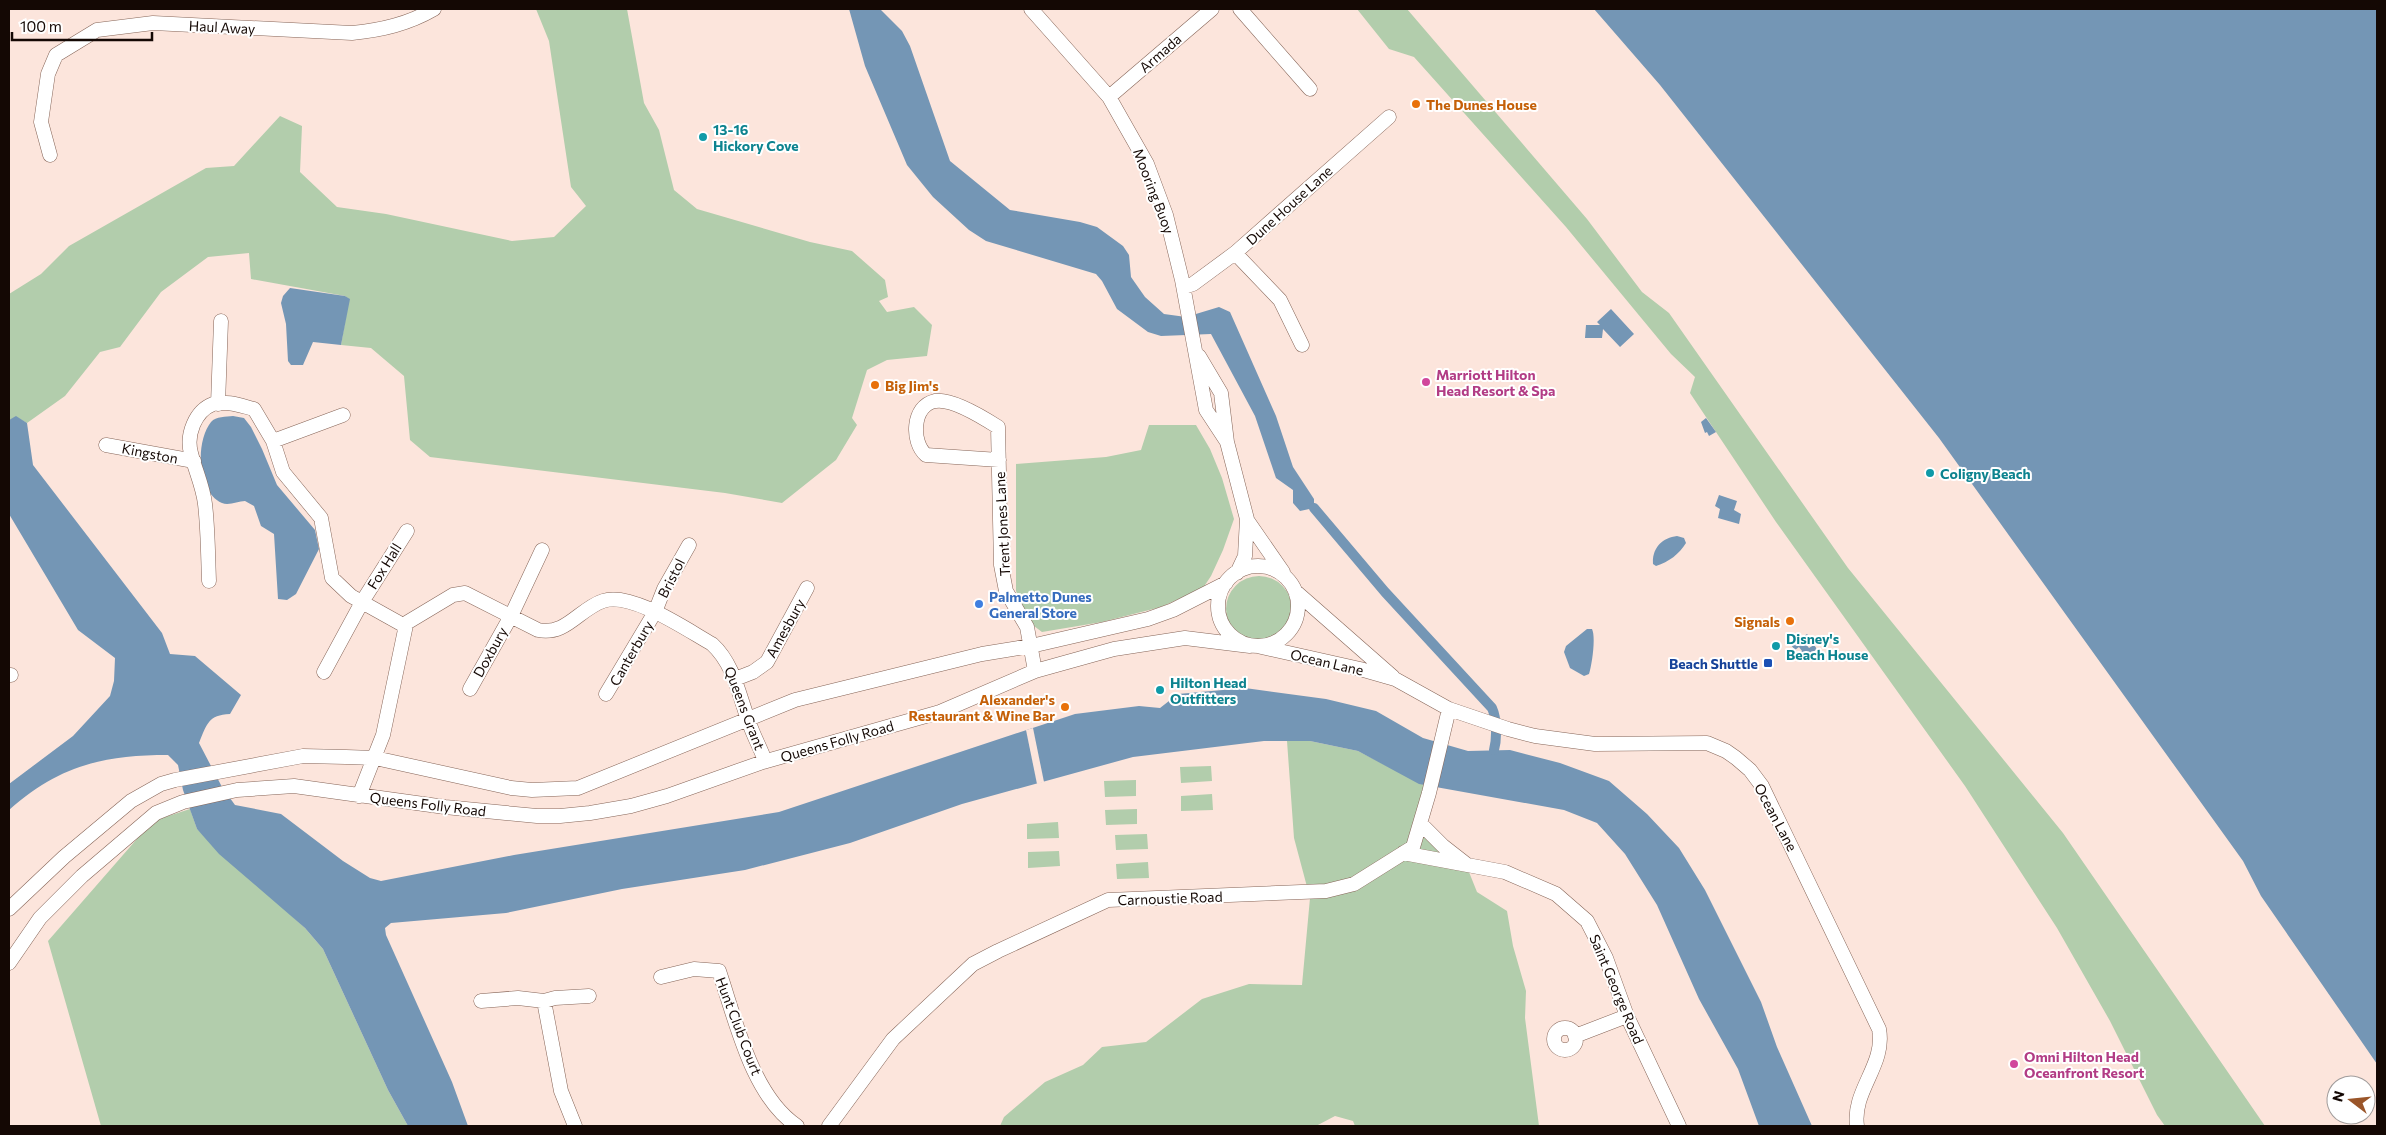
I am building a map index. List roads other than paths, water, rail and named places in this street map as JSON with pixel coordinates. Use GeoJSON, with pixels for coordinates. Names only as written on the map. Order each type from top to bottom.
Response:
{"type":"FeatureCollection","features":[{"type":"Feature","properties":{"kind":"street","name":"Haul Away"},"geometry":{"type":"LineString","coordinates":[[50,154],[41,122],[48,74],[56,56],[97,30],[153,23],[352,33],[376,31],[401,25],[434,9]]}},
{"type":"Feature","properties":{"kind":"street","name":"Mooring Buoy"},"geometry":{"type":"LineString","coordinates":[[1030,9],[1109,97],[1147,164],[1166,215],[1184,287],[1196,348],[1200,387],[1206,410],[1227,442],[1247,519],[1245,556],[1237,573]]}},
{"type":"Feature","properties":{"kind":"street","name":"Armada"},"geometry":{"type":"LineString","coordinates":[[1109,97],[1212,9]]}},
{"type":"Feature","properties":{"kind":"street"},"geometry":{"type":"LineString","coordinates":[[1240,9],[1310,89]]}},
{"type":"Feature","properties":{"kind":"street","name":"Dune House Lane"},"geometry":{"type":"LineString","coordinates":[[1184,287],[1193,284],[1235,253],[1389,117]]}},
{"type":"Feature","properties":{"kind":"street"},"geometry":{"type":"LineString","coordinates":[[1235,253],[1280,300],[1302,345]]}},
{"type":"Feature","properties":{"kind":"street"},"geometry":{"type":"LineString","coordinates":[[218,404],[221,321]]}},
{"type":"Feature","properties":{"kind":"street","name":"Trent Jones Lane"},"geometry":{"type":"LineString","coordinates":[[999,460],[926,455],[919,450],[916,438],[920,412],[926,405],[936,400],[980,414],[998,427],[999,460],[1001,565],[1006,591],[1027,627],[1035,671]]}},
{"type":"Feature","properties":{"kind":"street"},"geometry":{"type":"LineString","coordinates":[[209,581],[205,503],[190,451],[191,431],[195,419],[201,412],[213,404],[254,409],[273,441],[283,472],[321,518],[332,578],[350,596],[406,625],[383,735],[375,758]]}},
{"type":"Feature","properties":{"kind":"street"},"geometry":{"type":"LineString","coordinates":[[273,441],[343,415]]}},
{"type":"Feature","properties":{"kind":"street","name":"Kingston"},"geometry":{"type":"LineString","coordinates":[[106,445],[194,461]]}},
{"type":"Feature","properties":{"kind":"street","name":"Mooring Buoy"},"geometry":{"type":"LineString","coordinates":[[1247,519],[1291,585]]}},
{"type":"Feature","properties":{"kind":"street","name":"Fox Hall"},"geometry":{"type":"LineString","coordinates":[[324,672],[362,602],[406,531]]}},
{"type":"Feature","properties":{"kind":"street","name":"Bristol"},"geometry":{"type":"LineString","coordinates":[[655,612],[664,589],[689,545]]}},
{"type":"Feature","properties":{"kind":"street","name":"Doxbury"},"geometry":{"type":"LineString","coordinates":[[470,689],[511,616],[542,550]]}},
{"type":"Feature","properties":{"kind":"street"},"geometry":{"type":"LineString","coordinates":[[1260,566],[1275,570],[1291,585],[1298,611],[1291,629],[1276,642],[1254,646],[1235,639],[1224,628],[1218,606],[1226,583],[1237,573],[1250,567],[1260,566]]}},
{"type":"Feature","properties":{"kind":"street","name":"Queens Folly Road"},"geometry":{"type":"LineString","coordinates":[[9,909],[64,857],[131,801],[161,784],[175,780],[303,756],[375,758],[511,788],[558,790],[578,788],[748,721],[796,700],[982,654],[1031,646],[1162,615],[1226,583]]}},
{"type":"Feature","properties":{"kind":"street","name":"Ocean Lane"},"geometry":{"type":"LineString","coordinates":[[1291,585],[1395,679]]}},
{"type":"Feature","properties":{"kind":"street","name":"Amesbury"},"geometry":{"type":"LineString","coordinates":[[735,680],[754,672],[767,662],[807,588]]}},
{"type":"Feature","properties":{"kind":"street","name":"Queens Grant"},"geometry":{"type":"LineString","coordinates":[[406,625],[453,595],[465,593],[538,630],[551,632],[562,628],[603,601],[621,600],[641,605],[712,644],[727,662],[735,680],[748,721],[765,761]]}},
{"type":"Feature","properties":{"kind":"street","name":"Canterbury"},"geometry":{"type":"LineString","coordinates":[[606,694],[655,612]]}},
{"type":"Feature","properties":{"kind":"street","name":"Queens Folly Road"},"geometry":{"type":"LineString","coordinates":[[9,962],[40,918],[82,876],[156,814],[183,802],[237,790],[294,786],[445,807],[560,816],[640,803],[765,761],[940,712],[1035,671],[1114,649],[1163,640],[1197,639],[1254,646]]}},
{"type":"Feature","properties":{"kind":"street","name":"Ocean Lane"},"geometry":{"type":"LineString","coordinates":[[1254,646],[1351,667],[1395,679],[1449,708],[1508,729],[1544,738],[1594,744],[1708,743],[1726,750],[1750,770],[1765,793],[1880,1029],[1879,1054],[1860,1094],[1857,1106],[1857,1126]]}},
{"type":"Feature","properties":{"kind":"street","name":"Carnoustie Road"},"geometry":{"type":"LineString","coordinates":[[830,1126],[893,1039],[973,964],[998,951],[1108,900],[1326,892],[1354,884],[1404,853],[1413,846],[1421,824],[1449,708]]}},
{"type":"Feature","properties":{"kind":"street","name":"Queens Folly Road"},"geometry":{"type":"LineString","coordinates":[[359,796],[375,758]]}},
{"type":"Feature","properties":{"kind":"street","name":"Saint George Road"},"geometry":{"type":"LineString","coordinates":[[1421,824],[1443,846],[1467,865]]}},
{"type":"Feature","properties":{"kind":"street","name":"Saint George Road"},"geometry":{"type":"LineString","coordinates":[[1404,853],[1505,872],[1556,894],[1587,921],[1606,958],[1627,1016],[1679,1126]]}},
{"type":"Feature","properties":{"kind":"street","name":"Hunt Club Court"},"geometry":{"type":"LineString","coordinates":[[661,977],[694,969],[719,971],[749,1059],[770,1099],[797,1126]]}},
{"type":"Feature","properties":{"kind":"street"},"geometry":{"type":"LineString","coordinates":[[481,1001],[518,998],[544,1001],[555,998],[589,996]]}},
{"type":"Feature","properties":{"kind":"street"},"geometry":{"type":"LineString","coordinates":[[544,1001],[561,1091],[575,1126]]}},
{"type":"Feature","properties":{"kind":"street"},"geometry":{"type":"LineString","coordinates":[[1575,1036],[1627,1016]]}},
{"type":"Feature","properties":{"kind":"water"},"geometry":{"type":"Polygon","coordinates":[[[849,9],[880,9],[902,31],[910,46],[950,161],[1010,210],[1080,222],[1097,227],[1123,246],[1129,255],[1131,277],[1145,297],[1164,314],[1186,317],[1219,307],[1230,312],[1276,416],[1293,467],[1314,499],[1314,508],[1300,511],[1293,503],[1293,490],[1276,478],[1255,416],[1211,334],[1161,336],[1148,332],[1117,309],[1102,281],[1096,274],[986,241],[969,230],[933,197],[907,165],[865,66],[849,9]]]}},
{"type":"Feature","properties":{"kind":"water"},"geometry":{"type":"Polygon","coordinates":[[[1594,9],[2377,9],[2377,1064],[2261,896],[2243,861],[1939,438],[1660,85],[1594,9]]]}},
{"type":"Feature","properties":{"kind":"water"},"geometry":{"type":"Polygon","coordinates":[[[290,288],[345,296],[350,299],[341,345],[313,342],[303,365],[291,365],[288,361],[286,324],[281,303],[283,296],[290,288]]]}},
{"type":"Feature","properties":{"kind":"water"},"geometry":{"type":"Polygon","coordinates":[[[1611,309],[1634,334],[1620,347],[1603,329],[1602,338],[1585,338],[1586,325],[1600,325],[1597,322],[1611,309]]]}},
{"type":"Feature","properties":{"kind":"water"},"geometry":{"type":"Polygon","coordinates":[[[16,416],[27,423],[33,465],[162,633],[170,654],[195,656],[241,695],[230,714],[217,716],[209,722],[199,743],[222,787],[235,805],[281,814],[343,861],[370,878],[381,881],[514,855],[779,812],[1075,714],[1139,706],[1160,708],[1178,694],[1245,688],[1326,699],[1376,711],[1423,738],[1468,751],[1510,750],[1560,763],[1609,781],[1647,814],[1679,848],[1705,890],[1761,1002],[1777,1047],[1812,1126],[1759,1126],[1738,1069],[1699,999],[1657,905],[1625,854],[1597,823],[1564,810],[1419,784],[1358,751],[1310,741],[1264,741],[1133,757],[962,804],[850,843],[745,870],[622,889],[506,913],[391,923],[385,928],[386,935],[452,1082],[468,1126],[408,1126],[388,1090],[323,949],[305,928],[219,854],[197,829],[183,790],[178,765],[168,755],[122,757],[82,766],[46,783],[27,795],[9,810],[9,784],[73,736],[110,696],[114,681],[115,658],[78,630],[9,514],[9,420],[16,416]]]}},
{"type":"Feature","properties":{"kind":"water"},"geometry":{"type":"Polygon","coordinates":[[[233,416],[244,418],[251,427],[277,485],[315,530],[319,549],[296,594],[287,600],[278,599],[274,534],[261,526],[254,506],[245,501],[228,504],[222,503],[207,489],[203,478],[201,454],[202,442],[206,431],[211,422],[216,419],[233,416]]]}},
{"type":"Feature","properties":{"kind":"water"},"geometry":{"type":"Polygon","coordinates":[[[1706,418],[1716,432],[1709,436],[1707,432],[1705,433],[1701,422],[1706,418]]]}},
{"type":"Feature","properties":{"kind":"water"},"geometry":{"type":"Polygon","coordinates":[[[1719,495],[1737,501],[1734,510],[1741,514],[1739,524],[1718,518],[1720,509],[1715,506],[1719,495]]]}},
{"type":"Feature","properties":{"kind":"water"},"geometry":{"type":"Polygon","coordinates":[[[1677,536],[1684,538],[1686,543],[1680,551],[1665,562],[1656,566],[1653,564],[1654,553],[1659,545],[1667,539],[1677,536]]]}},
{"type":"Feature","properties":{"kind":"water"},"geometry":{"type":"Polygon","coordinates":[[[1587,629],[1592,629],[1594,644],[1589,674],[1584,676],[1570,668],[1564,652],[1566,646],[1587,629]]]}},
{"type":"Feature","properties":{"kind":"water"},"geometry":{"type":"Polygon","coordinates":[[[1807,634],[1811,639],[1805,643],[1809,648],[1814,645],[1817,649],[1801,661],[1798,655],[1802,651],[1799,647],[1795,650],[1791,645],[1807,634]]]}},
{"type":"Feature","properties":{"kind":"waterway"},"geometry":{"type":"LineString","coordinates":[[1314,508],[1385,592],[1492,708],[1496,729],[1494,750]]}},
{"type":"Feature","properties":{"kind":"place","name":"The Dunes House"},"geometry":{"type":"Point","coordinates":[1416,104]}},
{"type":"Feature","properties":{"kind":"place","name":"13-16 Hickory Cove"},"geometry":{"type":"Point","coordinates":[703,137]}},
{"type":"Feature","properties":{"kind":"place","name":"Marriott Hilton Head Resort & Spa"},"geometry":{"type":"Point","coordinates":[1426,382]}},
{"type":"Feature","properties":{"kind":"place","name":"Big Jim's"},"geometry":{"type":"Point","coordinates":[875,385]}},
{"type":"Feature","properties":{"kind":"place","name":"Coligny Beach"},"geometry":{"type":"Point","coordinates":[1930,473]}},
{"type":"Feature","properties":{"kind":"place","name":"Palmetto Dunes General Store"},"geometry":{"type":"Point","coordinates":[979,604]}},
{"type":"Feature","properties":{"kind":"place","name":"Signals"},"geometry":{"type":"Point","coordinates":[1790,621]}},
{"type":"Feature","properties":{"kind":"place","name":"Disney's Beach House"},"geometry":{"type":"Point","coordinates":[1776,646]}},
{"type":"Feature","properties":{"kind":"place","name":"Beach Shuttle"},"geometry":{"type":"Point","coordinates":[1768,663]}},
{"type":"Feature","properties":{"kind":"place","name":"Hilton Head Outfitters"},"geometry":{"type":"Point","coordinates":[1160,690]}},
{"type":"Feature","properties":{"kind":"place","name":"Alexander's Restaurant & Wine Bar"},"geometry":{"type":"Point","coordinates":[1065,707]}},
{"type":"Feature","properties":{"kind":"place","name":"Omni Hilton Head Oceanfront Resort"},"geometry":{"type":"Point","coordinates":[2014,1064]}}]}
